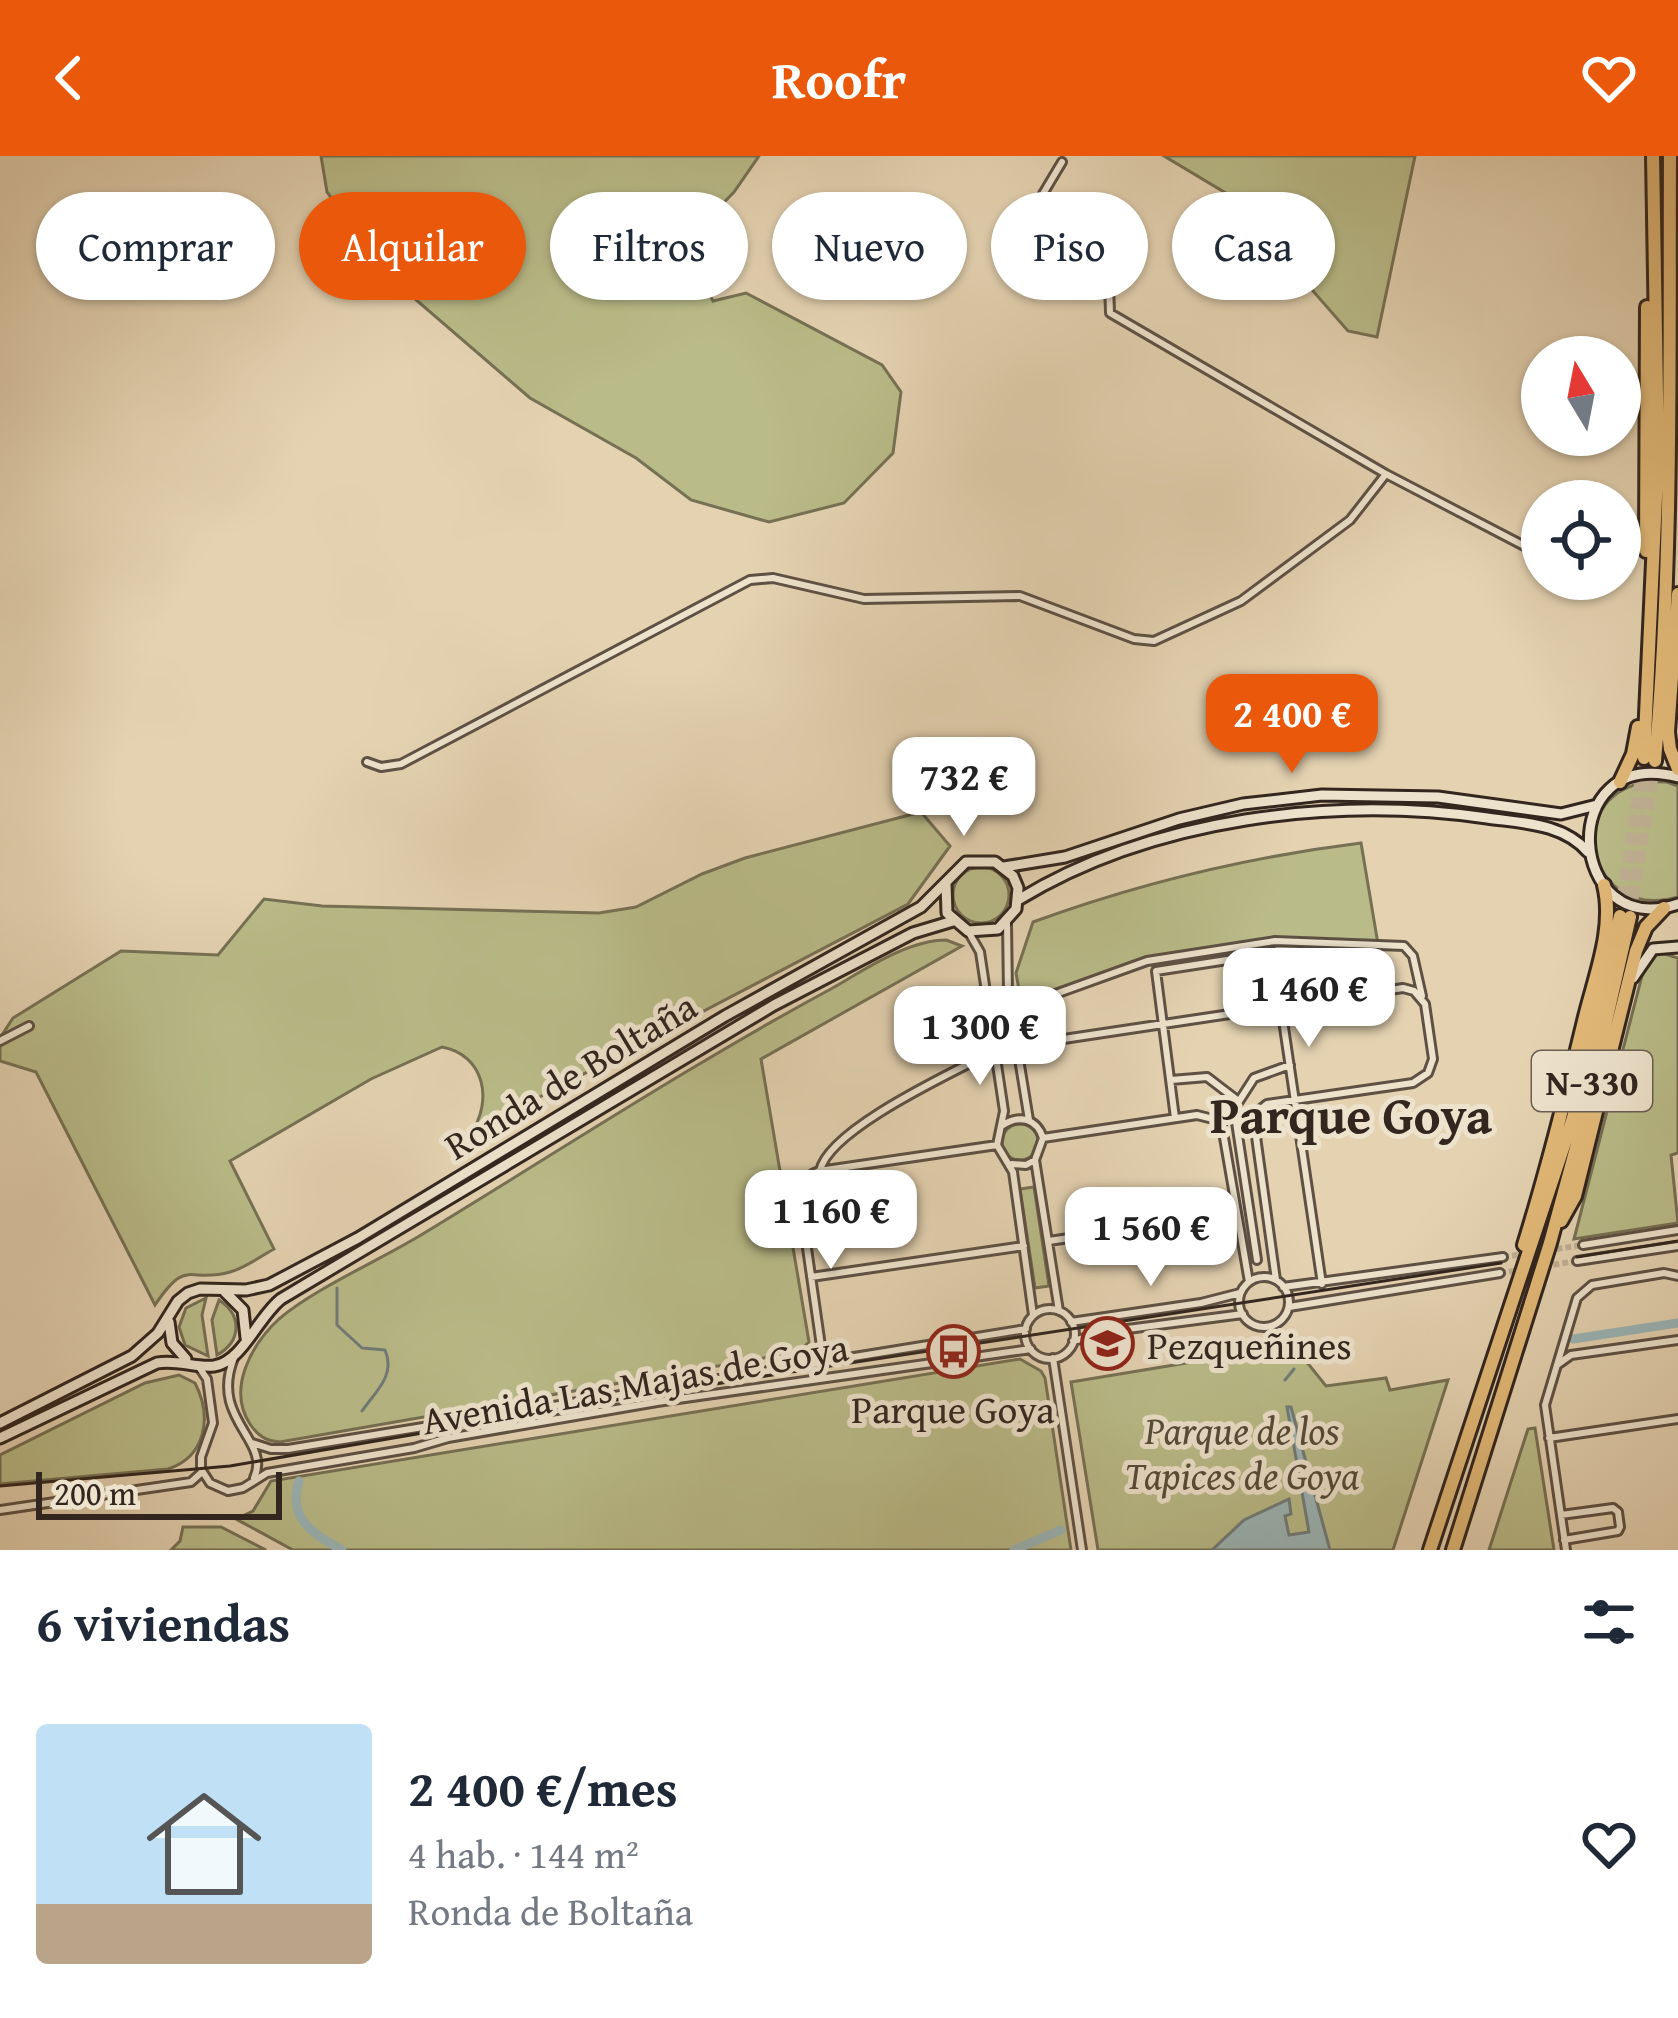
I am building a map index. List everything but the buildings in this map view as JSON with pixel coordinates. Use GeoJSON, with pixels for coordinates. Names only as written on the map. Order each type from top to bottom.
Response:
{"type":"FeatureCollection","features":[{"type":"Feature","properties":{"kind":"highway"},"geometry":{"type":"LineString","coordinates":[[1653,156],[1658,454],[1649,760],[1666,628],[1670,156]]}},
{"type":"Feature","properties":{"kind":"highway"},"geometry":{"type":"LineString","coordinates":[[1620,782],[1638,732],[1646,547],[1647,233],[1654,202]]}},
{"type":"Feature","properties":{"kind":"highway"},"geometry":{"type":"LineString","coordinates":[[1670,394],[1678,432]]}},
{"type":"Feature","properties":{"kind":"highway"},"geometry":{"type":"LineString","coordinates":[[1678,594],[1668,742],[1678,773]]}},
{"type":"Feature","properties":{"kind":"highway"},"geometry":{"type":"LineString","coordinates":[[1510,1310],[1511,1285],[1548,1167],[1604,940],[1609,913],[1604,885]]}},
{"type":"Feature","properties":{"kind":"highway"},"geometry":{"type":"LineString","coordinates":[[1550,1243],[1575,1196],[1642,934],[1672,908]]}},
{"type":"Feature","properties":{"kind":"highway","name":"N-330"},"geometry":{"type":"LineString","coordinates":[[1430,1550],[1573,1118],[1625,917],[1582,1126],[1453,1550]]}},
{"type":"Feature","properties":{"kind":"main road"},"geometry":{"type":"LineString","coordinates":[[1672,908],[1625,902],[1604,885],[1588,852],[1588,831],[1597,805],[1620,782],[1646,773],[1678,773]]}},
{"type":"Feature","properties":{"kind":"main road","name":"Ronda de Boltaña"},"geometry":{"type":"LineString","coordinates":[[0,1423],[132,1356],[158,1333],[188,1294],[214,1288],[254,1288],[300,1271],[725,1016],[896,922],[927,903],[957,867],[976,859],[1004,867],[1073,854],[1179,819],[1244,804],[1322,795],[1438,797],[1561,814],[1597,805]]}},
{"type":"Feature","properties":{"kind":"main road"},"geometry":{"type":"LineString","coordinates":[[1018,901],[1061,876],[1134,850],[1210,828],[1297,812],[1401,810],[1487,818],[1561,831],[1588,852]]}},
{"type":"Feature","properties":{"kind":"main road"},"geometry":{"type":"LineString","coordinates":[[946,884],[944,903],[953,921],[968,931],[988,933],[1006,924],[1018,901],[1018,888],[1004,867]]}},
{"type":"Feature","properties":{"kind":"main road","name":"Ronda de Boltaña"},"geometry":{"type":"LineString","coordinates":[[236,1356],[264,1313],[281,1298],[774,1005],[913,933],[953,921]]}},
{"type":"Feature","properties":{"kind":"main road"},"geometry":{"type":"LineString","coordinates":[[1628,988],[1648,953],[1660,946],[1678,947]]}},
{"type":"Feature","properties":{"kind":"main road"},"geometry":{"type":"LineString","coordinates":[[214,1288],[232,1296],[244,1310],[246,1341]]}},
{"type":"Feature","properties":{"kind":"main road"},"geometry":{"type":"LineString","coordinates":[[171,1312],[172,1343],[193,1364]]}},
{"type":"Feature","properties":{"kind":"main road"},"geometry":{"type":"LineString","coordinates":[[0,1438],[150,1365],[174,1360],[222,1364],[236,1356]]}},
{"type":"Feature","properties":{"kind":"street"},"geometry":{"type":"LineString","coordinates":[[1062,162],[1022,230],[1019,243],[1024,250],[1059,269],[1077,259],[1104,264],[1109,273],[1110,313],[1386,474],[1521,544]]}},
{"type":"Feature","properties":{"kind":"street"},"geometry":{"type":"LineString","coordinates":[[367,762],[381,767],[401,764],[750,580],[772,578],[864,599],[1020,596],[1134,639],[1167,638],[1241,601],[1350,520],[1386,474]]}},
{"type":"Feature","properties":{"kind":"street"},"geometry":{"type":"LineString","coordinates":[[1641,548],[1646,547]]}},
{"type":"Feature","properties":{"kind":"street"},"geometry":{"type":"LineString","coordinates":[[1006,924],[1004,954],[1029,1120]]}},
{"type":"Feature","properties":{"kind":"street"},"geometry":{"type":"LineString","coordinates":[[968,931],[980,952],[996,1054],[1004,1125],[997,1145]]}},
{"type":"Feature","properties":{"kind":"street"},"geometry":{"type":"LineString","coordinates":[[1011,1010],[1148,961],[1275,941],[1404,946],[1413,956],[1433,1059],[1425,1077],[1413,1083],[1267,1104],[1253,1114],[1280,1284],[1288,1307],[1280,1321],[1266,1327],[1251,1323],[1243,1314],[1240,1293]]}},
{"type":"Feature","properties":{"kind":"street"},"geometry":{"type":"LineString","coordinates":[[1175,1118],[1156,971],[1273,953],[1322,1284]]}},
{"type":"Feature","properties":{"kind":"street"},"geometry":{"type":"LineString","coordinates":[[820,1171],[822,1160],[860,1124],[1017,1046],[1403,988],[1422,998]]}},
{"type":"Feature","properties":{"kind":"street"},"geometry":{"type":"LineString","coordinates":[[0,1040],[29,1026]]}},
{"type":"Feature","properties":{"kind":"street"},"geometry":{"type":"LineString","coordinates":[[1258,1260],[1237,1100],[1254,1078],[1290,1065]]}},
{"type":"Feature","properties":{"kind":"street"},"geometry":{"type":"LineString","coordinates":[[1169,1080],[1207,1077],[1237,1100]]}},
{"type":"Feature","properties":{"kind":"street"},"geometry":{"type":"LineString","coordinates":[[1043,1138],[1175,1118],[1204,1115],[1217,1120],[1222,1126],[1249,1282]]}},
{"type":"Feature","properties":{"kind":"street"},"geometry":{"type":"LineString","coordinates":[[1004,1125],[1029,1120],[1043,1138],[1036,1160],[1059,1311]]}},
{"type":"Feature","properties":{"kind":"street"},"geometry":{"type":"LineString","coordinates":[[823,1360],[800,1186],[804,1178],[820,1171],[997,1145]]}},
{"type":"Feature","properties":{"kind":"street"},"geometry":{"type":"LineString","coordinates":[[997,1145],[1016,1185],[1033,1315],[1026,1329],[1031,1349],[1053,1358],[1067,1351],[1073,1341],[1072,1322],[1059,1311],[1033,1315]]}},
{"type":"Feature","properties":{"kind":"street"},"geometry":{"type":"LineString","coordinates":[[1009,1162],[1021,1166],[1036,1160]]}},
{"type":"Feature","properties":{"kind":"street"},"geometry":{"type":"LineString","coordinates":[[1049,1241],[1237,1213]]}},
{"type":"Feature","properties":{"kind":"street"},"geometry":{"type":"LineString","coordinates":[[1583,1245],[1678,1230]]}},
{"type":"Feature","properties":{"kind":"street"},"geometry":{"type":"LineString","coordinates":[[811,1277],[1024,1246]]}},
{"type":"Feature","properties":{"kind":"street"},"geometry":{"type":"LineString","coordinates":[[1577,1261],[1678,1246]]}},
{"type":"Feature","properties":{"kind":"street"},"geometry":{"type":"LineString","coordinates":[[1072,1322],[1201,1303],[1240,1293],[1249,1282],[1264,1277],[1280,1284],[1322,1284],[1503,1258]]}},
{"type":"Feature","properties":{"kind":"street"},"geometry":{"type":"LineString","coordinates":[[1288,1307],[1500,1273]]}},
{"type":"Feature","properties":{"kind":"street"},"geometry":{"type":"LineString","coordinates":[[1566,1550],[1545,1405],[1576,1298],[1583,1290],[1664,1273],[1678,1276]]}},
{"type":"Feature","properties":{"kind":"street"},"geometry":{"type":"LineString","coordinates":[[1073,1341],[1112,1331],[1243,1314]]}},
{"type":"Feature","properties":{"kind":"street","name":"Avenida Las Majas de Goya"},"geometry":{"type":"LineString","coordinates":[[252,1443],[283,1450],[1026,1329]]}},
{"type":"Feature","properties":{"kind":"street"},"geometry":{"type":"LineString","coordinates":[[1555,1368],[1571,1355],[1678,1340]]}},
{"type":"Feature","properties":{"kind":"street","name":"Avenida Las Majas de Goya"},"geometry":{"type":"LineString","coordinates":[[201,1469],[210,1484],[238,1490],[270,1472],[634,1406],[1031,1349]]}},
{"type":"Feature","properties":{"kind":"street"},"geometry":{"type":"LineString","coordinates":[[236,1356],[228,1384],[239,1429],[252,1443],[259,1462],[252,1482]]}},
{"type":"Feature","properties":{"kind":"street"},"geometry":{"type":"LineString","coordinates":[[1053,1358],[1082,1550]]}},
{"type":"Feature","properties":{"kind":"street"},"geometry":{"type":"LineString","coordinates":[[0,1510],[199,1478],[201,1457],[212,1432],[212,1411],[207,1379],[193,1364]]}},
{"type":"Feature","properties":{"kind":"street"},"geometry":{"type":"LineString","coordinates":[[1549,1438],[1678,1419]]}},
{"type":"Feature","properties":{"kind":"street"},"geometry":{"type":"LineString","coordinates":[[1561,1515],[1612,1508],[1618,1512],[1620,1527],[1564,1540]]}},
{"type":"Feature","properties":{"kind":"green space"},"geometry":{"type":"Polygon","coordinates":[[[321,156],[759,156],[734,192],[550,192],[550,300],[748,300],[748,294],[882,365],[901,392],[893,453],[844,503],[769,522],[691,500],[636,458],[530,398],[416,300],[526,300],[526,192],[327,192],[321,156]]]}},
{"type":"Feature","properties":{"kind":"green space"},"geometry":{"type":"Polygon","coordinates":[[[1164,156],[1415,156],[1377,337],[1348,331],[1321,300],[1335,300],[1335,192],[1224,192],[1164,156]]]}},
{"type":"Feature","properties":{"kind":"green space"},"geometry":{"type":"Polygon","coordinates":[[[1667,782],[1678,786],[1678,897],[1645,900],[1619,890],[1602,871],[1594,847],[1596,822],[1609,801],[1632,786],[1667,782]]]}},
{"type":"Feature","properties":{"kind":"green space"},"geometry":{"type":"Polygon","coordinates":[[[921,812],[950,846],[908,904],[471,1133],[482,1107],[481,1081],[468,1059],[442,1047],[371,1079],[230,1161],[274,1249],[230,1272],[182,1276],[155,1305],[36,1072],[0,1061],[0,1038],[13,1018],[121,951],[218,955],[264,899],[322,906],[599,913],[636,907],[745,858],[921,812]]]}},
{"type":"Feature","properties":{"kind":"green space"},"geometry":{"type":"Polygon","coordinates":[[[1361,843],[1378,944],[1275,941],[1148,961],[1022,1006],[1016,973],[1033,922],[1195,873],[1361,843]]]}},
{"type":"Feature","properties":{"kind":"green space"},"geometry":{"type":"Polygon","coordinates":[[[981,867],[1001,875],[1009,895],[1001,915],[981,923],[961,915],[953,895],[961,875],[981,867]]]}},
{"type":"Feature","properties":{"kind":"green space"},"geometry":{"type":"Polygon","coordinates":[[[946,940],[962,946],[761,1059],[809,1342],[798,1352],[280,1442],[263,1437],[250,1424],[241,1396],[245,1368],[269,1330],[293,1308],[871,966],[916,945],[946,940]]]}},
{"type":"Feature","properties":{"kind":"green space"},"geometry":{"type":"Polygon","coordinates":[[[1659,952],[1678,958],[1678,1153],[1671,1155],[1678,1223],[1574,1239],[1644,968],[1659,952]]]}},
{"type":"Feature","properties":{"kind":"green space"},"geometry":{"type":"Polygon","coordinates":[[[1020,1124],[1033,1129],[1038,1142],[1033,1155],[1020,1160],[1007,1155],[1002,1142],[1007,1129],[1020,1124]]]}},
{"type":"Feature","properties":{"kind":"green space"},"geometry":{"type":"Polygon","coordinates":[[[1034,1187],[1049,1286],[1035,1288],[1020,1189],[1034,1187]]]}},
{"type":"Feature","properties":{"kind":"green space"},"geometry":{"type":"Polygon","coordinates":[[[206,1298],[202,1315],[208,1356],[185,1345],[179,1327],[186,1308],[206,1298]]]}},
{"type":"Feature","properties":{"kind":"green space"},"geometry":{"type":"Polygon","coordinates":[[[219,1300],[232,1313],[236,1328],[231,1343],[217,1355],[212,1320],[219,1300]]]}},
{"type":"Feature","properties":{"kind":"green space","name":"Parque de los Tapices de Goya"},"geometry":{"type":"Polygon","coordinates":[[[1289,1340],[1326,1386],[1386,1378],[1390,1390],[1448,1380],[1393,1550],[1098,1550],[1071,1382],[1271,1349],[1289,1340]]]}},
{"type":"Feature","properties":{"kind":"green space"},"geometry":{"type":"Polygon","coordinates":[[[1020,1359],[1045,1378],[1071,1550],[293,1550],[236,1519],[253,1511],[271,1481],[1020,1359]]]}},
{"type":"Feature","properties":{"kind":"green space"},"geometry":{"type":"Polygon","coordinates":[[[179,1375],[195,1383],[204,1410],[198,1446],[181,1463],[168,1469],[0,1484],[0,1455],[145,1383],[179,1375]]]}},
{"type":"Feature","properties":{"kind":"green space"},"geometry":{"type":"Polygon","coordinates":[[[1535,1428],[1554,1550],[1489,1550],[1528,1429],[1535,1428]]]}},
{"type":"Feature","properties":{"kind":"green space"},"geometry":{"type":"Polygon","coordinates":[[[183,1527],[221,1527],[266,1550],[171,1550],[180,1541],[183,1527]]]}},
{"type":"Feature","properties":{"kind":"water"},"geometry":{"type":"Polygon","coordinates":[[[1287,1407],[1291,1407],[1330,1550],[1212,1550],[1244,1520],[1289,1499],[1291,1514],[1285,1516],[1289,1535],[1309,1532],[1287,1407]]]}},
{"type":"Feature","properties":{"kind":"waterway"},"geometry":{"type":"LineString","coordinates":[[337,1288],[337,1325],[362,1348],[385,1350],[388,1359],[383,1382],[362,1411]]}},
{"type":"Feature","properties":{"kind":"waterway"},"geometry":{"type":"LineString","coordinates":[[1573,1339],[1678,1323]]}},
{"type":"Feature","properties":{"kind":"waterway"},"geometry":{"type":"LineString","coordinates":[[1285,1380],[1294,1369]]}},
{"type":"Feature","properties":{"kind":"waterway"},"geometry":{"type":"LineString","coordinates":[[299,1481],[300,1515],[312,1531],[342,1550]]}},
{"type":"Feature","properties":{"kind":"waterway"},"geometry":{"type":"LineString","coordinates":[[1014,1550],[1061,1530]]}},
{"type":"Feature","properties":{"kind":"tunnel"},"geometry":{"type":"LineString","coordinates":[[1620,916],[1644,758]]}},
{"type":"Feature","properties":{"kind":"tunnel"},"geometry":{"type":"LineString","coordinates":[[1630,916],[1655,761]]}},
{"type":"Feature","properties":{"kind":"tunnel"},"geometry":{"type":"LineString","coordinates":[[1503,1257],[1583,1245]]}},
{"type":"Feature","properties":{"kind":"tunnel"},"geometry":{"type":"LineString","coordinates":[[1500,1273],[1577,1261]]}},
{"type":"Feature","properties":{"kind":"tram line"},"geometry":{"type":"LineString","coordinates":[[1577,1257],[1678,1241]]}},
{"type":"Feature","properties":{"kind":"tram line"},"geometry":{"type":"LineString","coordinates":[[0,1486],[230,1466],[655,1393],[1501,1263]]}},
{"type":"Feature","properties":{"kind":"place","name":"Pezqueñines"},"geometry":{"type":"Point","coordinates":[1108,1344]}},
{"type":"Feature","properties":{"kind":"place","name":"Parque Goya"},"geometry":{"type":"Point","coordinates":[953,1351]}},
{"type":"Feature","properties":{"kind":"district","name":"Parque Goya"},"geometry":{"type":"Point","coordinates":[1351,1114]}}]}
